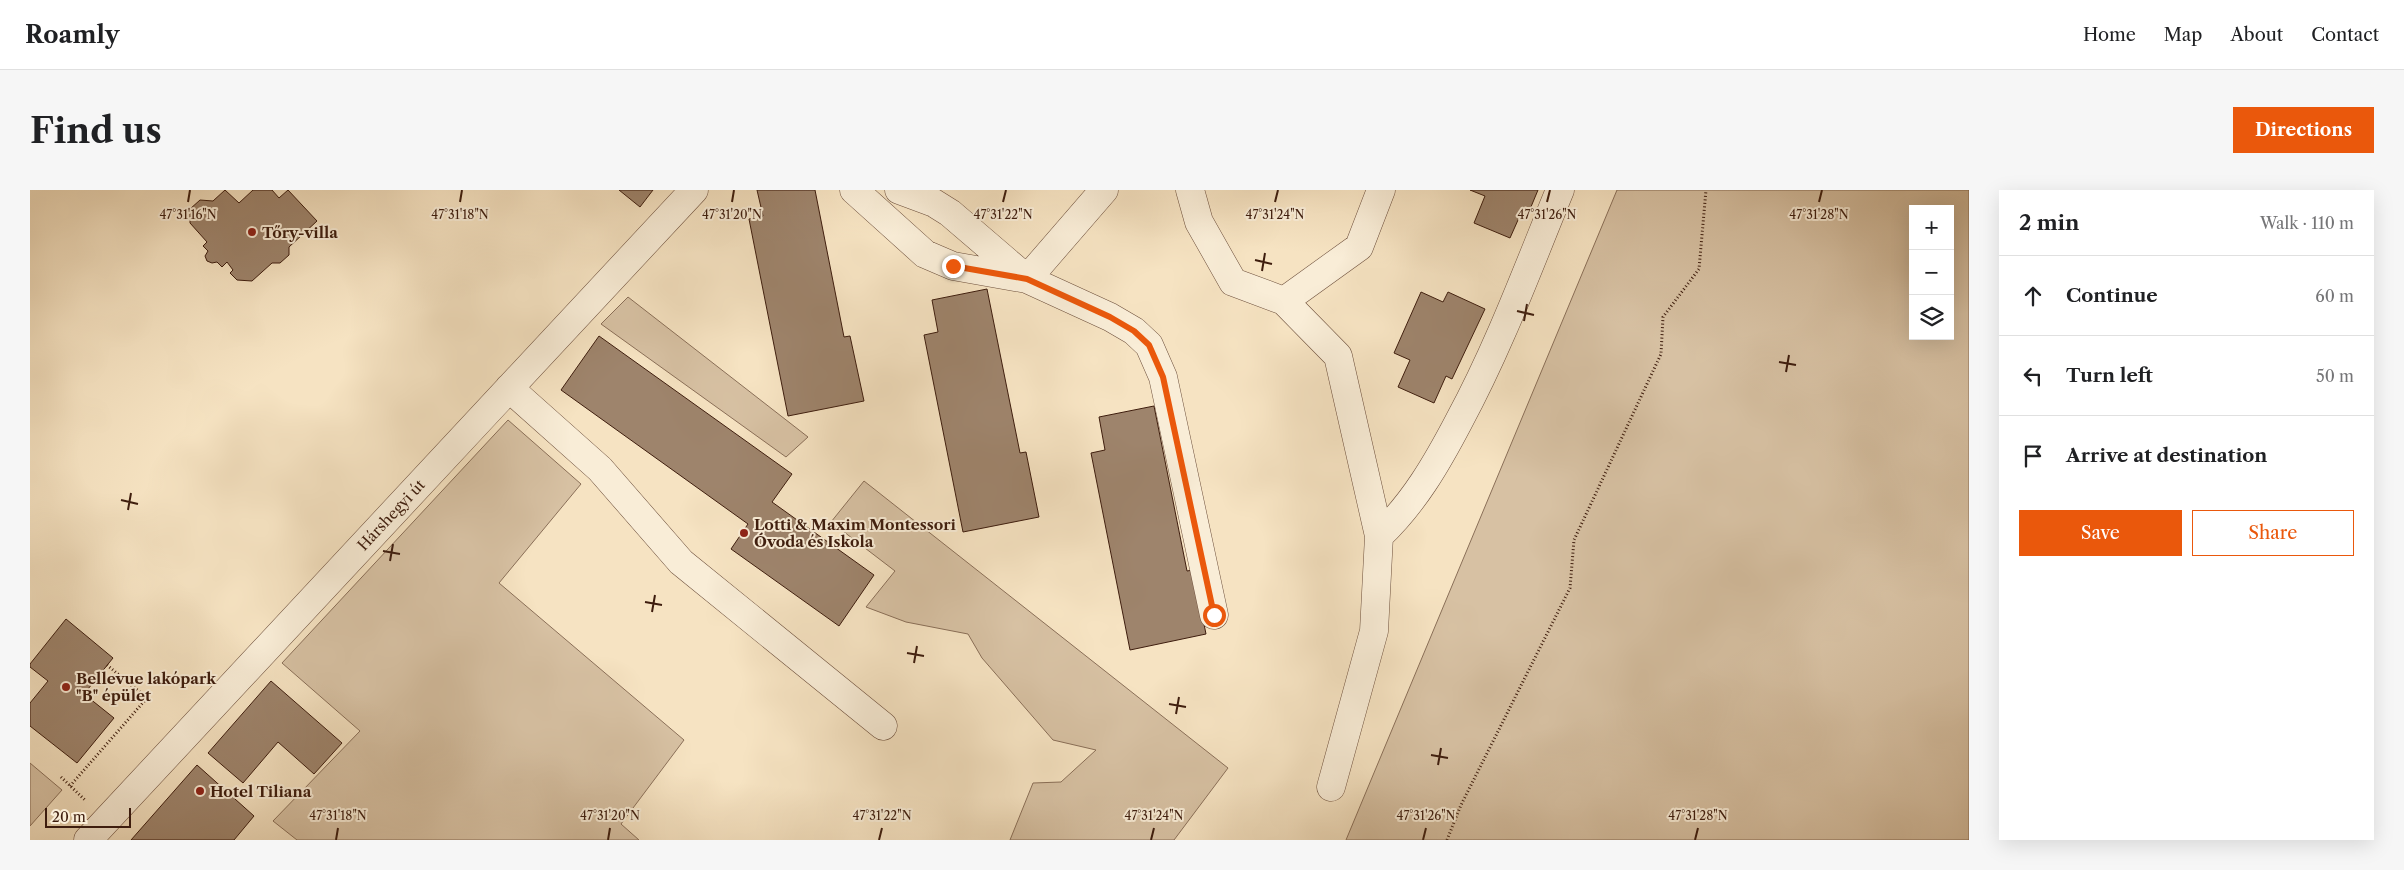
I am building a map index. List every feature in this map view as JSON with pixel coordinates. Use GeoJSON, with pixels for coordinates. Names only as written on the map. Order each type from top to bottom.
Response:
{"type":"FeatureCollection","features":[{"type":"Feature","properties":{"kind":"street","name":"Hárshegyi út"},"geometry":{"type":"LineString","coordinates":[[88,840],[694,190]]}},
{"type":"Feature","properties":{"kind":"street"},"geometry":{"type":"LineString","coordinates":[[854,190],[925,254],[953,266],[1027,279],[1110,317],[1134,331],[1149,345],[1163,377],[1214,615]]}},
{"type":"Feature","properties":{"kind":"street"},"geometry":{"type":"LineString","coordinates":[[899,190],[934,203],[950,213],[1027,279]]}},
{"type":"Feature","properties":{"kind":"street"},"geometry":{"type":"LineString","coordinates":[[1027,279],[1104,190]]}},
{"type":"Feature","properties":{"kind":"street"},"geometry":{"type":"LineString","coordinates":[[1190,190],[1199,222],[1233,282],[1284,301],[1338,356],[1379,536],[1374,631],[1331,787]]}},
{"type":"Feature","properties":{"kind":"street"},"geometry":{"type":"LineString","coordinates":[[1284,301],[1359,246],[1381,190]]}},
{"type":"Feature","properties":{"kind":"street"},"geometry":{"type":"LineString","coordinates":[[1379,536],[1400,517],[1437,464],[1483,375],[1560,190]]}},
{"type":"Feature","properties":{"kind":"street"},"geometry":{"type":"LineString","coordinates":[[509,388],[600,469],[681,562],[883,726]]}},
{"type":"Feature","properties":{"kind":"path"},"geometry":{"type":"LineString","coordinates":[[1447,840],[1461,805],[1570,588],[1574,540],[1661,354],[1664,317],[1699,269],[1706,190]]}},
{"type":"Feature","properties":{"kind":"path"},"geometry":{"type":"LineString","coordinates":[[70,786],[147,698],[107,665]]}},
{"type":"Feature","properties":{"kind":"path"},"geometry":{"type":"LineString","coordinates":[[61,777],[89,804]]}},
{"type":"Feature","properties":{"kind":"shaded area"},"geometry":{"type":"Polygon","coordinates":[[[1617,190],[1969,190],[1969,840],[1346,840],[1617,190]]]}},
{"type":"Feature","properties":{"kind":"shaded area"},"geometry":{"type":"Polygon","coordinates":[[[628,297],[808,437],[786,457],[601,324],[628,297]]]}},
{"type":"Feature","properties":{"kind":"shaded area"},"geometry":{"type":"Polygon","coordinates":[[[508,420],[581,484],[499,583],[684,740],[621,824],[639,840],[297,840],[273,821],[360,731],[282,663],[508,420]]]}},
{"type":"Feature","properties":{"kind":"shaded area"},"geometry":{"type":"Polygon","coordinates":[[[864,481],[1228,768],[1174,840],[1010,840],[1033,783],[1061,782],[1096,750],[1053,740],[982,658],[968,634],[906,622],[866,607],[895,571],[831,522],[864,481]]]}},
{"type":"Feature","properties":{"kind":"shaded area"},"geometry":{"type":"Polygon","coordinates":[[[30,763],[62,790],[30,826],[30,763]]]}},
{"type":"Feature","properties":{"kind":"building","name":"Tőry-villa"},"geometry":{"type":"Polygon","coordinates":[[[225,190],[239,203],[253,190],[272,190],[279,198],[288,190],[317,221],[289,247],[289,255],[280,263],[272,263],[252,281],[237,280],[230,273],[233,270],[227,262],[222,267],[217,262],[207,261],[205,256],[208,251],[203,246],[207,242],[190,223],[190,209],[200,200],[213,201],[225,190]]]}},
{"type":"Feature","properties":{"kind":"building"},"geometry":{"type":"Polygon","coordinates":[[[619,190],[653,190],[640,207],[619,190]]]}},
{"type":"Feature","properties":{"kind":"building"},"geometry":{"type":"Polygon","coordinates":[[[757,190],[815,190],[844,337],[850,336],[864,401],[788,416],[749,219],[763,216],[757,190]]]}},
{"type":"Feature","properties":{"kind":"building"},"geometry":{"type":"Polygon","coordinates":[[[1470,190],[1538,190],[1528,214],[1522,211],[1510,238],[1474,223],[1485,196],[1470,190]]]}},
{"type":"Feature","properties":{"kind":"building"},"geometry":{"type":"Polygon","coordinates":[[[987,289],[1020,453],[1026,452],[1039,517],[963,532],[924,335],[938,332],[932,300],[987,289]]]}},
{"type":"Feature","properties":{"kind":"building"},"geometry":{"type":"Polygon","coordinates":[[[1421,292],[1443,302],[1448,292],[1485,309],[1452,379],[1446,376],[1434,403],[1398,387],[1410,360],[1394,353],[1421,292]]]}},
{"type":"Feature","properties":{"kind":"building"},"geometry":{"type":"Polygon","coordinates":[[[599,336],[792,474],[772,502],[874,575],[839,626],[731,549],[748,524],[561,390],[599,336]]]}},
{"type":"Feature","properties":{"kind":"building"},"geometry":{"type":"Polygon","coordinates":[[[1154,406],[1187,571],[1193,570],[1206,634],[1130,650],[1091,453],[1105,450],[1099,417],[1154,406]]]}},
{"type":"Feature","properties":{"kind":"building","name":"Bellevue lakópark \"B\" épület"},"geometry":{"type":"Polygon","coordinates":[[[66,619],[113,658],[84,694],[114,718],[77,763],[30,726],[30,703],[48,681],[30,667],[30,664],[66,619]]]}},
{"type":"Feature","properties":{"kind":"building"},"geometry":{"type":"Polygon","coordinates":[[[271,681],[342,743],[314,774],[278,742],[243,783],[208,753],[271,681]]]}},
{"type":"Feature","properties":{"kind":"building","name":"Hotel Tiliana"},"geometry":{"type":"Polygon","coordinates":[[[197,765],[254,816],[234,840],[131,840],[197,765]]]}},
{"type":"Feature","properties":{"kind":"place","name":"Tőry-villa"},"geometry":{"type":"Point","coordinates":[252,232]}},
{"type":"Feature","properties":{"kind":"place","name":"Lotti & Maxim Montessori Óvoda és Iskola"},"geometry":{"type":"Point","coordinates":[744,533]}},
{"type":"Feature","properties":{"kind":"place","name":"Bellevue lakópark \"B\" épület"},"geometry":{"type":"Point","coordinates":[66,687]}},
{"type":"Feature","properties":{"kind":"place","name":"Hotel Tiliana"},"geometry":{"type":"Point","coordinates":[200,791]}},
{"type":"Feature","properties":{"kind":"route"},"geometry":{"type":"LineString","coordinates":[[953,266],[1027,279],[1110,317],[1134,331],[1149,345],[1163,377],[1214,615]]}}]}
